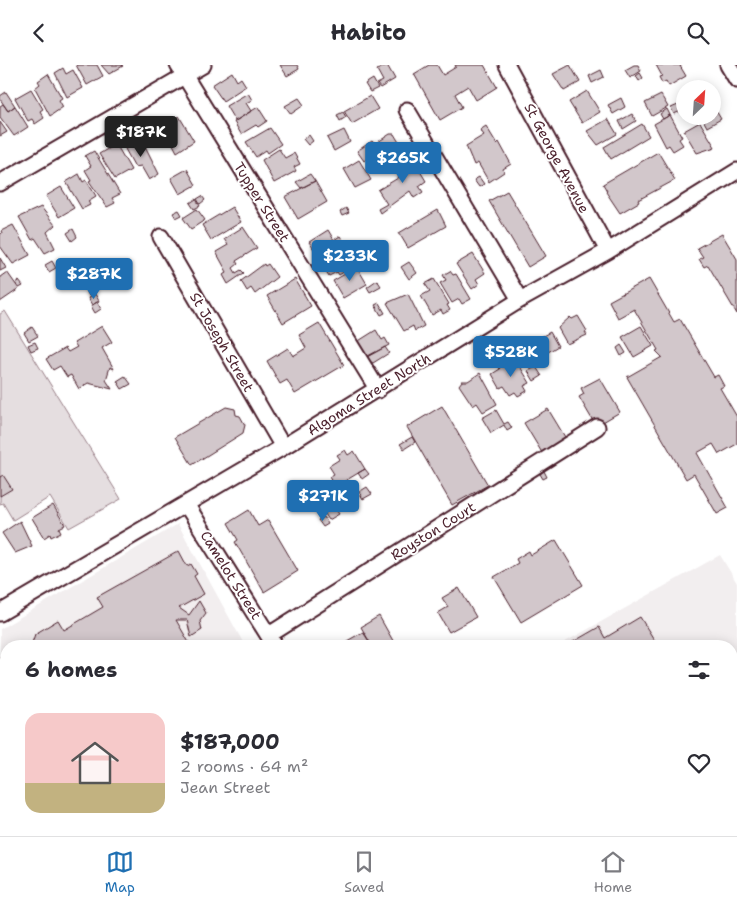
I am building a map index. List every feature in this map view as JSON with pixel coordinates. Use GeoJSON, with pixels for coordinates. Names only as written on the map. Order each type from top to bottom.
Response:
{"type":"FeatureCollection","features":[{"type":"Feature","properties":{"kind":"street"},"geometry":{"type":"LineString","coordinates":[[0,183],[181,70],[202,65]]}},
{"type":"Feature","properties":{"kind":"street","name":"St George Avenue"},"geometry":{"type":"LineString","coordinates":[[507,65],[608,251]]}},
{"type":"Feature","properties":{"kind":"street"},"geometry":{"type":"LineString","coordinates":[[728,65],[737,80]]}},
{"type":"Feature","properties":{"kind":"street","name":"Tupper Street"},"geometry":{"type":"LineString","coordinates":[[181,70],[378,390]]}},
{"type":"Feature","properties":{"kind":"street"},"geometry":{"type":"LineString","coordinates":[[407,110],[520,300]]}},
{"type":"Feature","properties":{"kind":"street","name":"Algoma Street North"},"geometry":{"type":"LineString","coordinates":[[0,613],[283,447],[378,390],[520,300],[608,251],[737,171]]}},
{"type":"Feature","properties":{"kind":"street","name":"St Joseph Street"},"geometry":{"type":"LineString","coordinates":[[161,237],[283,447]]}},
{"type":"Feature","properties":{"kind":"street","name":"Royston Court"},"geometry":{"type":"LineString","coordinates":[[274,640],[597,427]]}},
{"type":"Feature","properties":{"kind":"street","name":"Camelot Street"},"geometry":{"type":"LineString","coordinates":[[186,504],[271,640]]}},
{"type":"Feature","properties":{"kind":"shaded area"},"geometry":{"type":"Polygon","coordinates":[[[5,311],[121,499],[69,528],[50,497],[13,520],[3,503],[0,504],[0,314],[5,311]]]}},
{"type":"Feature","properties":{"kind":"shaded area"},"geometry":{"type":"Polygon","coordinates":[[[178,524],[242,640],[0,640],[0,629],[178,524]]]}},
{"type":"Feature","properties":{"kind":"shaded area"},"geometry":{"type":"Polygon","coordinates":[[[720,555],[737,583],[737,640],[569,640],[720,555]]]}},
{"type":"Feature","properties":{"kind":"building"},"geometry":{"type":"Polygon","coordinates":[[[76,65],[97,65],[103,76],[87,85],[76,65]]]}},
{"type":"Feature","properties":{"kind":"building"},"geometry":{"type":"Polygon","coordinates":[[[101,65],[122,65],[123,66],[109,74],[101,65]]]}},
{"type":"Feature","properties":{"kind":"building"},"geometry":{"type":"Polygon","coordinates":[[[280,65],[297,65],[299,69],[287,76],[280,65]]]}},
{"type":"Feature","properties":{"kind":"building"},"geometry":{"type":"Polygon","coordinates":[[[387,65],[395,79],[380,88],[377,84],[383,81],[377,70],[387,65]]]}},
{"type":"Feature","properties":{"kind":"building"},"geometry":{"type":"Polygon","coordinates":[[[429,65],[437,65],[443,75],[456,67],[455,65],[484,65],[497,87],[476,100],[468,86],[455,94],[462,107],[440,120],[414,74],[429,65]]]}},
{"type":"Feature","properties":{"kind":"building"},"geometry":{"type":"Polygon","coordinates":[[[570,65],[580,82],[564,91],[553,74],[570,65]]]}},
{"type":"Feature","properties":{"kind":"building"},"geometry":{"type":"Polygon","coordinates":[[[638,65],[641,71],[630,78],[625,70],[638,65]]]}},
{"type":"Feature","properties":{"kind":"building"},"geometry":{"type":"Polygon","coordinates":[[[656,65],[682,65],[680,66],[686,76],[676,80],[669,86],[666,81],[662,83],[659,77],[662,76],[656,65]]]}},
{"type":"Feature","properties":{"kind":"building"},"geometry":{"type":"Polygon","coordinates":[[[63,68],[66,74],[73,70],[83,88],[67,97],[55,73],[63,68]]]}},
{"type":"Feature","properties":{"kind":"building"},"geometry":{"type":"Polygon","coordinates":[[[601,70],[604,77],[592,83],[589,76],[601,70]]]}},
{"type":"Feature","properties":{"kind":"building"},"geometry":{"type":"Polygon","coordinates":[[[232,72],[237,81],[241,78],[246,86],[223,101],[212,85],[232,72]]]}},
{"type":"Feature","properties":{"kind":"building"},"geometry":{"type":"Polygon","coordinates":[[[640,73],[643,78],[639,81],[636,76],[640,73]]]}},
{"type":"Feature","properties":{"kind":"building"},"geometry":{"type":"Polygon","coordinates":[[[48,74],[62,98],[59,100],[63,107],[50,116],[35,88],[40,84],[38,81],[48,74]]]}},
{"type":"Feature","properties":{"kind":"building"},"geometry":{"type":"Polygon","coordinates":[[[373,79],[378,88],[370,92],[365,84],[373,79]]]}},
{"type":"Feature","properties":{"kind":"building"},"geometry":{"type":"Polygon","coordinates":[[[31,89],[43,109],[40,111],[44,118],[35,124],[32,119],[28,121],[15,98],[31,89]]]}},
{"type":"Feature","properties":{"kind":"building"},"geometry":{"type":"Polygon","coordinates":[[[587,91],[600,112],[582,123],[569,102],[587,91]]]}},
{"type":"Feature","properties":{"kind":"building"},"geometry":{"type":"Polygon","coordinates":[[[6,92],[15,106],[8,111],[0,99],[0,96],[6,92]]]}},
{"type":"Feature","properties":{"kind":"building"},"geometry":{"type":"Polygon","coordinates":[[[248,93],[252,100],[246,103],[251,111],[235,121],[226,106],[248,93]]]}},
{"type":"Feature","properties":{"kind":"building"},"geometry":{"type":"Polygon","coordinates":[[[661,95],[668,107],[652,116],[645,103],[661,95]]]}},
{"type":"Feature","properties":{"kind":"building"},"geometry":{"type":"Polygon","coordinates":[[[370,96],[378,109],[352,124],[344,111],[370,96]]]}},
{"type":"Feature","properties":{"kind":"building"},"geometry":{"type":"Polygon","coordinates":[[[299,98],[304,105],[291,114],[285,106],[299,98]]]}},
{"type":"Feature","properties":{"kind":"building"},"geometry":{"type":"Polygon","coordinates":[[[621,98],[625,107],[613,114],[608,105],[621,98]]]}},
{"type":"Feature","properties":{"kind":"building"},"geometry":{"type":"Polygon","coordinates":[[[3,104],[8,111],[15,106],[28,127],[14,136],[0,117],[0,106],[3,104]]]}},
{"type":"Feature","properties":{"kind":"building"},"geometry":{"type":"Polygon","coordinates":[[[676,106],[676,113],[674,114],[671,108],[676,106]]]}},
{"type":"Feature","properties":{"kind":"building"},"geometry":{"type":"Polygon","coordinates":[[[258,107],[267,121],[241,134],[234,122],[258,107]]]}},
{"type":"Feature","properties":{"kind":"building"},"geometry":{"type":"Polygon","coordinates":[[[667,109],[670,115],[663,119],[660,114],[667,109]]]}},
{"type":"Feature","properties":{"kind":"building"},"geometry":{"type":"Polygon","coordinates":[[[343,112],[346,117],[340,121],[337,115],[343,112]]]}},
{"type":"Feature","properties":{"kind":"building"},"geometry":{"type":"Polygon","coordinates":[[[632,114],[636,121],[623,129],[619,121],[632,114]]]}},
{"type":"Feature","properties":{"kind":"building"},"geometry":{"type":"Polygon","coordinates":[[[670,115],[682,137],[679,139],[683,145],[673,151],[669,145],[666,147],[654,124],[670,115]]]}},
{"type":"Feature","properties":{"kind":"building"},"geometry":{"type":"Polygon","coordinates":[[[179,116],[194,141],[177,152],[163,125],[179,116]]]}},
{"type":"Feature","properties":{"kind":"building"},"geometry":{"type":"Polygon","coordinates":[[[608,119],[617,134],[598,145],[587,131],[608,119]]]}},
{"type":"Feature","properties":{"kind":"building"},"geometry":{"type":"Polygon","coordinates":[[[0,122],[7,132],[0,136],[0,122]]]}},
{"type":"Feature","properties":{"kind":"building"},"geometry":{"type":"Polygon","coordinates":[[[642,124],[649,136],[611,159],[604,147],[642,124]]]}},
{"type":"Feature","properties":{"kind":"building"},"geometry":{"type":"Polygon","coordinates":[[[695,125],[702,125],[715,147],[697,153],[684,131],[695,125]]]}},
{"type":"Feature","properties":{"kind":"building"},"geometry":{"type":"Polygon","coordinates":[[[486,126],[497,144],[499,142],[511,164],[503,169],[504,172],[489,182],[478,163],[474,165],[466,146],[484,135],[480,130],[486,126]]]}},
{"type":"Feature","properties":{"kind":"building"},"geometry":{"type":"Polygon","coordinates":[[[270,128],[281,144],[268,153],[266,150],[256,157],[246,142],[270,128]]]}},
{"type":"Feature","properties":{"kind":"building"},"geometry":{"type":"Polygon","coordinates":[[[344,130],[350,142],[334,151],[327,138],[344,130]]]}},
{"type":"Feature","properties":{"kind":"building"},"geometry":{"type":"Polygon","coordinates":[[[390,134],[394,134],[403,149],[383,162],[377,153],[364,161],[357,151],[372,141],[375,144],[390,134]]]}},
{"type":"Feature","properties":{"kind":"building"},"geometry":{"type":"Polygon","coordinates":[[[309,135],[313,141],[308,145],[303,139],[309,135]]]}},
{"type":"Feature","properties":{"kind":"building"},"geometry":{"type":"Polygon","coordinates":[[[134,137],[136,141],[141,138],[159,174],[149,180],[141,166],[135,167],[125,149],[130,146],[127,141],[134,137]]]}},
{"type":"Feature","properties":{"kind":"building"},"geometry":{"type":"Polygon","coordinates":[[[116,144],[131,170],[115,179],[99,154],[116,144]]]}},
{"type":"Feature","properties":{"kind":"building"},"geometry":{"type":"Polygon","coordinates":[[[279,149],[285,158],[294,153],[300,164],[294,167],[296,171],[274,183],[262,160],[279,149]]]}},
{"type":"Feature","properties":{"kind":"building"},"geometry":{"type":"Polygon","coordinates":[[[94,151],[120,194],[112,198],[115,203],[107,207],[89,181],[91,180],[85,170],[91,166],[85,156],[94,151]]]}},
{"type":"Feature","properties":{"kind":"building"},"geometry":{"type":"Polygon","coordinates":[[[658,152],[675,180],[638,200],[639,202],[620,213],[603,184],[658,152]]]}},
{"type":"Feature","properties":{"kind":"building"},"geometry":{"type":"Polygon","coordinates":[[[411,156],[426,181],[419,186],[423,192],[414,198],[410,191],[380,213],[378,209],[387,204],[378,190],[403,175],[397,165],[411,156]]]}},
{"type":"Feature","properties":{"kind":"building"},"geometry":{"type":"Polygon","coordinates":[[[359,160],[371,180],[355,188],[344,169],[359,160]]]}},
{"type":"Feature","properties":{"kind":"building"},"geometry":{"type":"Polygon","coordinates":[[[187,169],[196,185],[180,194],[171,178],[187,169]]]}},
{"type":"Feature","properties":{"kind":"building"},"geometry":{"type":"Polygon","coordinates":[[[79,174],[83,182],[86,180],[96,196],[88,201],[90,205],[82,209],[66,182],[79,174]]]}},
{"type":"Feature","properties":{"kind":"building"},"geometry":{"type":"Polygon","coordinates":[[[310,174],[315,181],[301,188],[296,182],[310,174]]]}},
{"type":"Feature","properties":{"kind":"building"},"geometry":{"type":"Polygon","coordinates":[[[479,177],[484,184],[479,187],[474,180],[479,177]]]}},
{"type":"Feature","properties":{"kind":"building"},"geometry":{"type":"Polygon","coordinates":[[[315,181],[327,202],[298,219],[285,197],[315,181]]]}},
{"type":"Feature","properties":{"kind":"building"},"geometry":{"type":"Polygon","coordinates":[[[61,187],[74,208],[59,217],[46,196],[61,187]]]}},
{"type":"Feature","properties":{"kind":"building"},"geometry":{"type":"Polygon","coordinates":[[[507,191],[546,256],[528,267],[489,201],[507,191]]]}},
{"type":"Feature","properties":{"kind":"building"},"geometry":{"type":"Polygon","coordinates":[[[202,196],[205,200],[200,204],[197,199],[202,196]]]}},
{"type":"Feature","properties":{"kind":"building"},"geometry":{"type":"Polygon","coordinates":[[[196,199],[200,206],[194,209],[190,203],[196,199]]]}},
{"type":"Feature","properties":{"kind":"building"},"geometry":{"type":"Polygon","coordinates":[[[41,207],[55,225],[47,232],[55,248],[45,253],[35,238],[32,240],[19,217],[41,207]]]}},
{"type":"Feature","properties":{"kind":"building"},"geometry":{"type":"Polygon","coordinates":[[[232,207],[241,222],[211,240],[202,225],[232,207]]]}},
{"type":"Feature","properties":{"kind":"building"},"geometry":{"type":"Polygon","coordinates":[[[346,208],[349,213],[342,216],[340,212],[346,208]]]}},
{"type":"Feature","properties":{"kind":"building"},"geometry":{"type":"Polygon","coordinates":[[[197,209],[205,220],[191,229],[183,218],[197,209]]]}},
{"type":"Feature","properties":{"kind":"building"},"geometry":{"type":"Polygon","coordinates":[[[179,210],[182,215],[176,218],[173,213],[179,210]]]}},
{"type":"Feature","properties":{"kind":"building"},"geometry":{"type":"Polygon","coordinates":[[[438,210],[446,226],[408,248],[399,233],[438,210]]]}},
{"type":"Feature","properties":{"kind":"building"},"geometry":{"type":"Polygon","coordinates":[[[13,225],[30,255],[13,264],[0,246],[0,235],[1,231],[13,225]]]}},
{"type":"Feature","properties":{"kind":"building"},"geometry":{"type":"Polygon","coordinates":[[[243,227],[257,248],[236,261],[238,264],[233,268],[236,273],[241,270],[244,273],[228,284],[223,275],[227,272],[216,252],[228,245],[224,239],[243,227]]]}},
{"type":"Feature","properties":{"kind":"building"},"geometry":{"type":"Polygon","coordinates":[[[73,229],[77,237],[72,241],[67,233],[73,229]]]}},
{"type":"Feature","properties":{"kind":"building"},"geometry":{"type":"Polygon","coordinates":[[[328,230],[334,240],[340,236],[344,242],[320,258],[309,242],[328,230]]]}},
{"type":"Feature","properties":{"kind":"building"},"geometry":{"type":"Polygon","coordinates":[[[722,234],[737,259],[737,314],[708,265],[704,267],[699,259],[703,257],[697,248],[722,234]]]}},
{"type":"Feature","properties":{"kind":"building"},"geometry":{"type":"Polygon","coordinates":[[[338,249],[350,268],[339,275],[337,272],[329,276],[320,262],[338,249]]]}},
{"type":"Feature","properties":{"kind":"building"},"geometry":{"type":"Polygon","coordinates":[[[473,254],[485,273],[476,279],[479,284],[472,289],[456,264],[473,254]]]}},
{"type":"Feature","properties":{"kind":"building"},"geometry":{"type":"Polygon","coordinates":[[[0,258],[6,268],[0,271],[0,258]]]}},
{"type":"Feature","properties":{"kind":"building"},"geometry":{"type":"Polygon","coordinates":[[[52,261],[56,268],[49,272],[45,265],[52,261]]]}},
{"type":"Feature","properties":{"kind":"building"},"geometry":{"type":"Polygon","coordinates":[[[409,262],[417,273],[409,279],[401,267],[409,262]]]}},
{"type":"Feature","properties":{"kind":"building"},"geometry":{"type":"Polygon","coordinates":[[[264,264],[265,266],[268,264],[277,277],[255,294],[251,288],[247,291],[241,281],[264,264]]]}},
{"type":"Feature","properties":{"kind":"building"},"geometry":{"type":"Polygon","coordinates":[[[357,267],[367,284],[343,298],[333,281],[357,267]]]}},
{"type":"Feature","properties":{"kind":"building"},"geometry":{"type":"Polygon","coordinates":[[[450,271],[453,275],[456,274],[471,299],[462,304],[459,299],[452,303],[440,283],[446,280],[443,275],[450,271]]]}},
{"type":"Feature","properties":{"kind":"building"},"geometry":{"type":"Polygon","coordinates":[[[7,272],[19,289],[0,302],[0,277],[7,272]]]}},
{"type":"Feature","properties":{"kind":"building"},"geometry":{"type":"Polygon","coordinates":[[[295,279],[311,306],[283,323],[267,296],[295,279]]]}},
{"type":"Feature","properties":{"kind":"building"},"geometry":{"type":"Polygon","coordinates":[[[434,279],[449,304],[447,305],[450,310],[443,314],[441,310],[432,315],[421,296],[430,291],[425,284],[434,279]]]}},
{"type":"Feature","properties":{"kind":"building"},"geometry":{"type":"Polygon","coordinates":[[[649,279],[674,322],[680,319],[714,377],[718,375],[724,386],[720,388],[737,417],[737,444],[719,454],[713,444],[697,453],[728,508],[717,514],[694,474],[686,479],[627,377],[662,357],[656,351],[658,350],[634,309],[618,318],[609,301],[649,279]]]}},
{"type":"Feature","properties":{"kind":"building"},"geometry":{"type":"Polygon","coordinates":[[[377,280],[381,286],[370,292],[367,287],[377,280]]]}},
{"type":"Feature","properties":{"kind":"building"},"geometry":{"type":"Polygon","coordinates":[[[19,281],[23,286],[19,288],[16,283],[19,281]]]}},
{"type":"Feature","properties":{"kind":"building"},"geometry":{"type":"Polygon","coordinates":[[[92,289],[94,293],[89,296],[87,292],[92,289]]]}},
{"type":"Feature","properties":{"kind":"building"},"geometry":{"type":"Polygon","coordinates":[[[95,294],[99,301],[92,305],[88,298],[95,294]]]}},
{"type":"Feature","properties":{"kind":"building"},"geometry":{"type":"Polygon","coordinates":[[[408,294],[424,326],[415,331],[413,326],[404,331],[387,303],[408,294]]]}},
{"type":"Feature","properties":{"kind":"building"},"geometry":{"type":"Polygon","coordinates":[[[97,302],[101,309],[95,313],[91,306],[97,302]]]}},
{"type":"Feature","properties":{"kind":"building"},"geometry":{"type":"Polygon","coordinates":[[[379,303],[385,313],[381,315],[375,305],[379,303]]]}},
{"type":"Feature","properties":{"kind":"building"},"geometry":{"type":"Polygon","coordinates":[[[578,316],[587,331],[585,332],[587,335],[567,344],[558,328],[570,317],[572,319],[578,316]]]}},
{"type":"Feature","properties":{"kind":"building"},"geometry":{"type":"Polygon","coordinates":[[[319,323],[344,365],[295,394],[287,380],[280,384],[267,361],[288,348],[293,356],[306,348],[299,335],[319,323]]]}},
{"type":"Feature","properties":{"kind":"building"},"geometry":{"type":"Polygon","coordinates":[[[102,326],[112,342],[102,348],[114,369],[110,367],[106,380],[112,389],[88,383],[79,389],[71,375],[67,377],[60,366],[53,370],[46,359],[65,348],[68,352],[77,347],[74,343],[102,326]]]}},
{"type":"Feature","properties":{"kind":"building"},"geometry":{"type":"Polygon","coordinates":[[[641,326],[653,346],[634,357],[622,337],[641,326]]]}},
{"type":"Feature","properties":{"kind":"building"},"geometry":{"type":"Polygon","coordinates":[[[32,327],[38,336],[29,341],[24,333],[32,327]]]}},
{"type":"Feature","properties":{"kind":"building"},"geometry":{"type":"Polygon","coordinates":[[[376,330],[382,340],[385,338],[389,345],[365,358],[357,342],[376,330]]]}},
{"type":"Feature","properties":{"kind":"building"},"geometry":{"type":"Polygon","coordinates":[[[550,332],[558,346],[540,357],[532,342],[550,332]]]}},
{"type":"Feature","properties":{"kind":"building"},"geometry":{"type":"Polygon","coordinates":[[[35,342],[38,348],[31,351],[28,345],[35,342]]]}},
{"type":"Feature","properties":{"kind":"building"},"geometry":{"type":"Polygon","coordinates":[[[621,345],[626,353],[621,356],[617,348],[621,345]]]}},
{"type":"Feature","properties":{"kind":"building"},"geometry":{"type":"Polygon","coordinates":[[[385,347],[389,353],[373,363],[366,357],[385,347]]]}},
{"type":"Feature","properties":{"kind":"building"},"geometry":{"type":"Polygon","coordinates":[[[516,360],[530,383],[524,386],[527,391],[518,396],[515,392],[510,395],[504,386],[500,388],[492,374],[500,369],[497,365],[505,361],[508,365],[516,360]]]}},
{"type":"Feature","properties":{"kind":"building"},"geometry":{"type":"Polygon","coordinates":[[[536,367],[542,376],[534,381],[528,371],[536,367]]]}},
{"type":"Feature","properties":{"kind":"building"},"geometry":{"type":"Polygon","coordinates":[[[480,373],[497,404],[483,412],[477,403],[473,406],[459,385],[462,381],[468,381],[480,373]]]}},
{"type":"Feature","properties":{"kind":"building"},"geometry":{"type":"Polygon","coordinates":[[[125,376],[131,384],[122,389],[117,381],[125,376]]]}},
{"type":"Feature","properties":{"kind":"building"},"geometry":{"type":"Polygon","coordinates":[[[600,378],[620,412],[596,426],[579,397],[584,394],[581,388],[600,378]]]}},
{"type":"Feature","properties":{"kind":"building"},"geometry":{"type":"Polygon","coordinates":[[[442,406],[488,485],[452,505],[407,427],[442,406]]]}},
{"type":"Feature","properties":{"kind":"building"},"geometry":{"type":"Polygon","coordinates":[[[226,407],[235,409],[236,415],[240,416],[245,425],[243,433],[192,465],[175,437],[226,407]]]}},
{"type":"Feature","properties":{"kind":"building"},"geometry":{"type":"Polygon","coordinates":[[[548,409],[568,442],[544,456],[524,423],[548,409]]]}},
{"type":"Feature","properties":{"kind":"building"},"geometry":{"type":"Polygon","coordinates":[[[496,410],[504,424],[508,422],[512,428],[507,431],[504,425],[491,433],[482,418],[496,410]]]}},
{"type":"Feature","properties":{"kind":"building"},"geometry":{"type":"Polygon","coordinates":[[[412,437],[415,442],[404,449],[400,444],[412,437]]]}},
{"type":"Feature","properties":{"kind":"building"},"geometry":{"type":"Polygon","coordinates":[[[345,450],[348,455],[354,451],[365,469],[335,487],[329,477],[334,474],[329,466],[340,459],[337,455],[345,450]]]}},
{"type":"Feature","properties":{"kind":"building"},"geometry":{"type":"Polygon","coordinates":[[[365,469],[369,474],[362,479],[358,473],[365,469]]]}},
{"type":"Feature","properties":{"kind":"building"},"geometry":{"type":"Polygon","coordinates":[[[544,471],[547,477],[543,479],[540,474],[544,471]]]}},
{"type":"Feature","properties":{"kind":"building"},"geometry":{"type":"Polygon","coordinates":[[[3,475],[12,489],[0,496],[0,477],[3,475]]]}},
{"type":"Feature","properties":{"kind":"building"},"geometry":{"type":"Polygon","coordinates":[[[367,487],[372,494],[363,499],[359,492],[367,487]]]}},
{"type":"Feature","properties":{"kind":"building"},"geometry":{"type":"Polygon","coordinates":[[[331,502],[339,514],[329,520],[321,508],[331,502]]]}},
{"type":"Feature","properties":{"kind":"building"},"geometry":{"type":"Polygon","coordinates":[[[53,505],[65,525],[59,528],[61,532],[51,537],[50,534],[44,538],[32,518],[53,505]]]}},
{"type":"Feature","properties":{"kind":"building"},"geometry":{"type":"Polygon","coordinates":[[[249,510],[258,526],[268,520],[298,571],[264,592],[235,542],[238,540],[228,523],[249,510]]]}},
{"type":"Feature","properties":{"kind":"building"},"geometry":{"type":"Polygon","coordinates":[[[324,517],[328,524],[323,527],[318,520],[324,517]]]}},
{"type":"Feature","properties":{"kind":"building"},"geometry":{"type":"Polygon","coordinates":[[[20,521],[32,546],[15,553],[2,533],[20,521]]]}},
{"type":"Feature","properties":{"kind":"building"},"geometry":{"type":"Polygon","coordinates":[[[556,540],[583,585],[521,622],[494,577],[518,563],[516,559],[529,551],[531,555],[556,540]]]}},
{"type":"Feature","properties":{"kind":"building"},"geometry":{"type":"Polygon","coordinates":[[[179,551],[187,566],[191,564],[197,574],[194,576],[204,594],[179,608],[189,615],[199,601],[206,613],[200,621],[202,630],[191,637],[187,620],[176,620],[188,640],[33,640],[35,634],[58,620],[64,630],[103,607],[97,597],[179,551]]]}},
{"type":"Feature","properties":{"kind":"building"},"geometry":{"type":"Polygon","coordinates":[[[459,588],[476,617],[449,632],[438,613],[448,607],[442,598],[459,588]]]}},
{"type":"Feature","properties":{"kind":"building"},"geometry":{"type":"Polygon","coordinates":[[[379,616],[393,640],[369,640],[361,627],[379,616]]]}},
{"type":"Feature","properties":{"kind":"building"},"geometry":{"type":"Polygon","coordinates":[[[640,617],[654,640],[576,640],[599,627],[605,638],[640,617]]]}},
{"type":"Feature","properties":{"kind":"building"},"geometry":{"type":"Polygon","coordinates":[[[363,632],[368,640],[349,640],[363,632]]]}}]}
